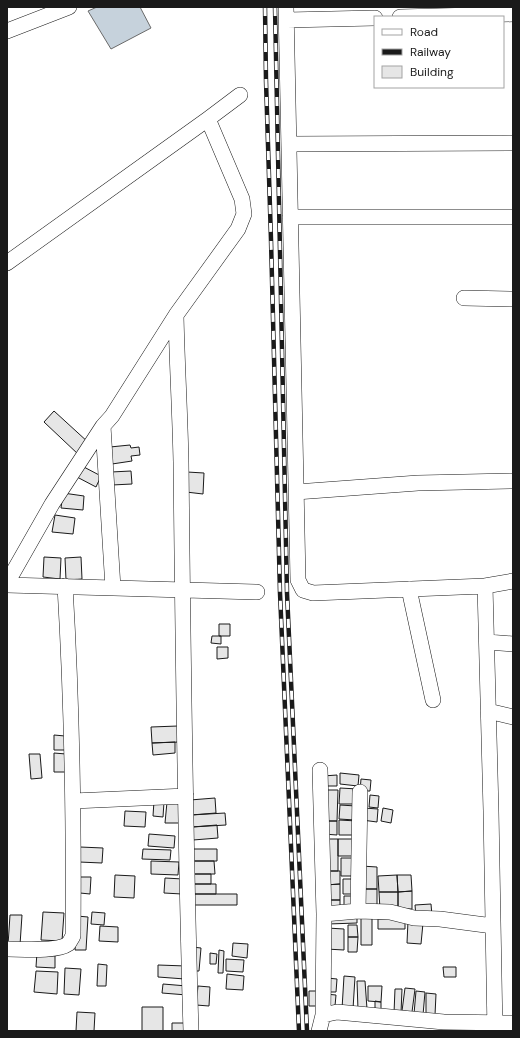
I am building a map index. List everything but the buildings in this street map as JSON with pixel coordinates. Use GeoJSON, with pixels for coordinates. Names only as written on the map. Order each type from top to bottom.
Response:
{"type":"FeatureCollection","features":[{"type":"Feature","properties":{"kind":"street"},"geometry":{"type":"LineString","coordinates":[[7,31],[69,7]]}},
{"type":"Feature","properties":{"kind":"street"},"geometry":{"type":"LineString","coordinates":[[374,18],[287,14],[298,580],[303,590],[313,593],[485,586],[513,581]]}},
{"type":"Feature","properties":{"kind":"street"},"geometry":{"type":"LineString","coordinates":[[438,16],[513,14]]}},
{"type":"Feature","properties":{"kind":"street"},"geometry":{"type":"LineString","coordinates":[[7,263],[240,95]]}},
{"type":"Feature","properties":{"kind":"street"},"geometry":{"type":"LineString","coordinates":[[208,119],[242,199],[244,214],[238,229],[176,315],[112,416],[103,426],[52,504],[7,584],[257,592]]}},
{"type":"Feature","properties":{"kind":"street"},"geometry":{"type":"LineString","coordinates":[[289,144],[513,143]]}},
{"type":"Feature","properties":{"kind":"street"},"geometry":{"type":"LineString","coordinates":[[290,217],[513,217]]}},
{"type":"Feature","properties":{"kind":"street"},"geometry":{"type":"LineString","coordinates":[[464,298],[513,299]]}},
{"type":"Feature","properties":{"kind":"street"},"geometry":{"type":"LineString","coordinates":[[176,315],[181,460],[190,1031]]}},
{"type":"Feature","properties":{"kind":"street"},"geometry":{"type":"LineString","coordinates":[[103,426],[113,588]]}},
{"type":"Feature","properties":{"kind":"street"},"geometry":{"type":"LineString","coordinates":[[296,492],[418,483],[513,481]]}},
{"type":"Feature","properties":{"kind":"street"},"geometry":{"type":"LineString","coordinates":[[7,950],[54,949],[63,947],[70,943],[73,936],[73,801],[70,670],[65,586]]}},
{"type":"Feature","properties":{"kind":"street"},"geometry":{"type":"LineString","coordinates":[[485,586],[495,1027]]}},
{"type":"Feature","properties":{"kind":"street"},"geometry":{"type":"LineString","coordinates":[[409,588],[433,700]]}},
{"type":"Feature","properties":{"kind":"street"},"geometry":{"type":"LineString","coordinates":[[487,642],[513,644]]}},
{"type":"Feature","properties":{"kind":"street"},"geometry":{"type":"LineString","coordinates":[[488,711],[513,717]]}},
{"type":"Feature","properties":{"kind":"street"},"geometry":{"type":"LineString","coordinates":[[319,1031],[323,1015],[324,914],[320,770]]}},
{"type":"Feature","properties":{"kind":"street"},"geometry":{"type":"LineString","coordinates":[[358,911],[360,792]]}},
{"type":"Feature","properties":{"kind":"street"},"geometry":{"type":"LineString","coordinates":[[73,801],[186,796]]}},
{"type":"Feature","properties":{"kind":"street"},"geometry":{"type":"LineString","coordinates":[[324,914],[358,911],[390,912],[414,918],[440,919],[493,926]]}},
{"type":"Feature","properties":{"kind":"street"},"geometry":{"type":"LineString","coordinates":[[323,1015],[337,1012],[495,1027],[513,1023]]}},
{"type":"Feature","properties":{"kind":"shaded area"},"geometry":{"type":"Polygon","coordinates":[[[97,7],[140,7],[151,28],[111,49],[88,11],[97,7]]]}},
{"type":"Feature","properties":{"kind":"railway"},"geometry":{"type":"LineString","coordinates":[[265,7],[280,593],[299,1031]]}},
{"type":"Feature","properties":{"kind":"railway"},"geometry":{"type":"LineString","coordinates":[[275,7],[287,593],[307,1031]]}}]}
